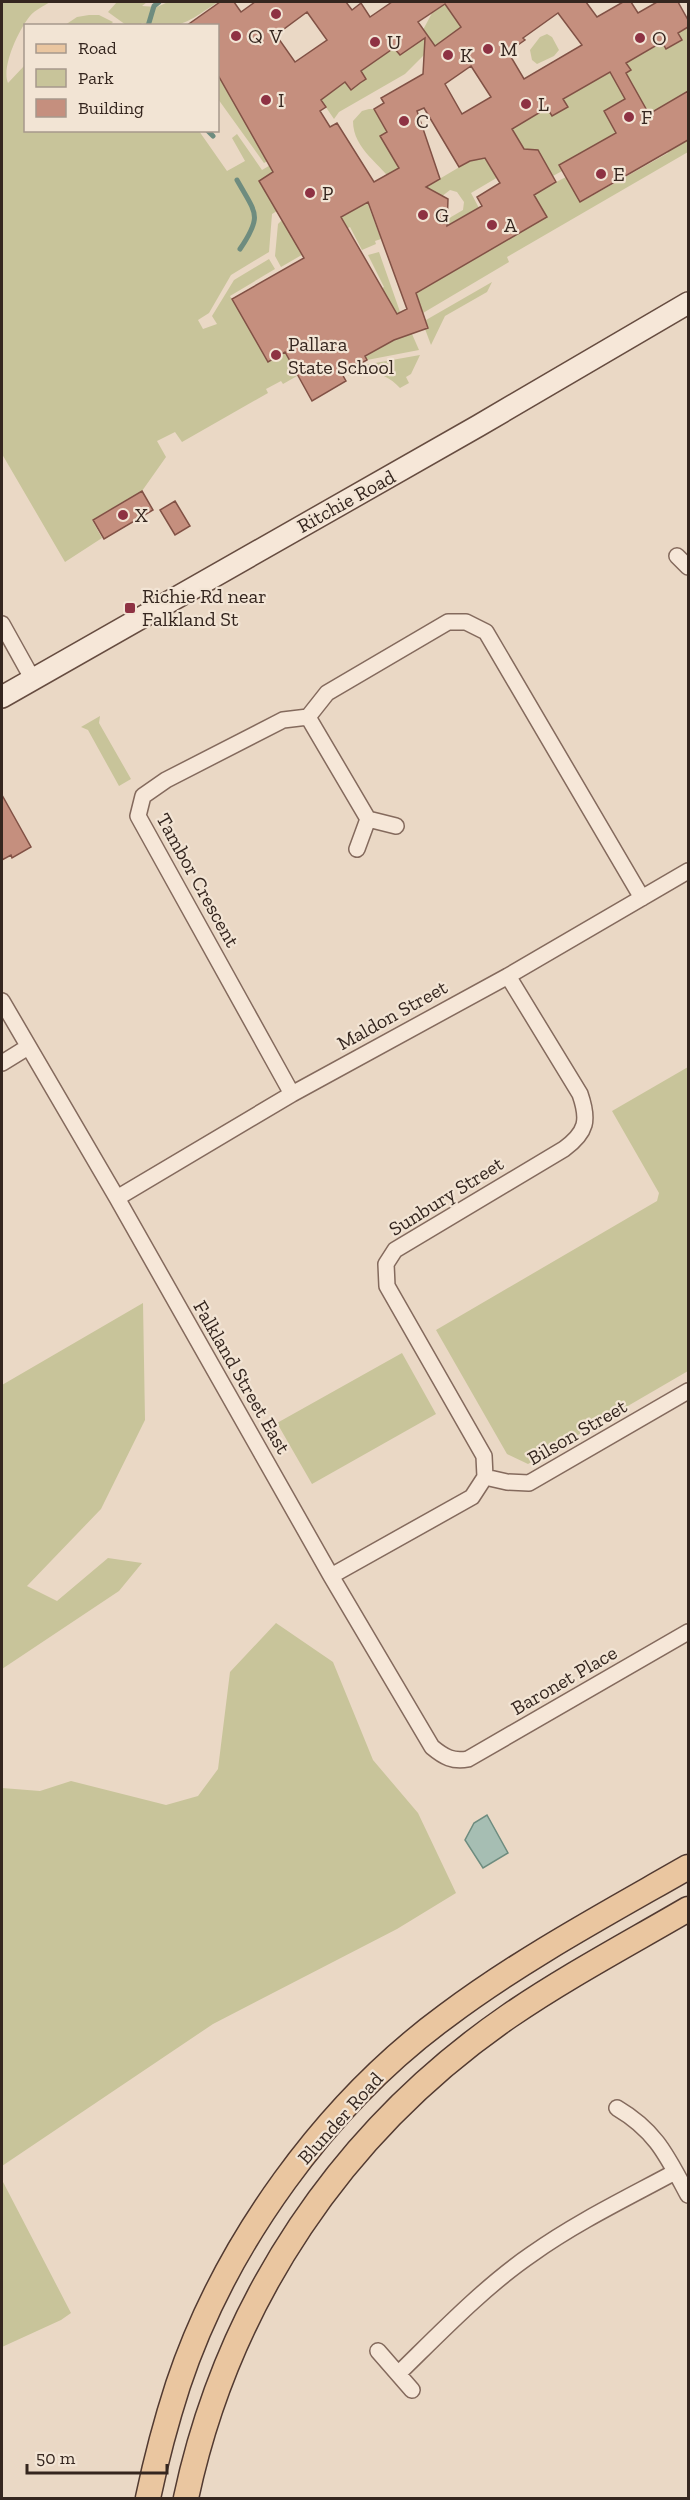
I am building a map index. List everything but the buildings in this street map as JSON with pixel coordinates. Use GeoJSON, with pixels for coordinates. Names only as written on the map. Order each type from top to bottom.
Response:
{"type":"FeatureCollection","features":[{"type":"Feature","properties":{"kind":"main road","name":"Blunder Road"},"geometry":{"type":"LineString","coordinates":[[148,2499],[178,2384],[212,2303],[253,2229],[316,2140],[370,2081],[444,2017],[500,1977],[688,1867]]}},
{"type":"Feature","properties":{"kind":"main road","name":"Blunder Road"},"geometry":{"type":"LineString","coordinates":[[186,2499],[197,2446],[232,2352],[261,2290],[298,2228],[344,2166],[395,2109],[428,2079],[509,2016],[573,1976],[688,1910]]}},
{"type":"Feature","properties":{"kind":"street","name":"Ritchie Road"},"geometry":{"type":"LineString","coordinates":[[2,697],[478,426],[688,303]]}},
{"type":"Feature","properties":{"kind":"street"},"geometry":{"type":"LineString","coordinates":[[677,556],[688,567]]}},
{"type":"Feature","properties":{"kind":"street"},"geometry":{"type":"LineString","coordinates":[[396,826],[368,819],[308,717],[327,693],[448,622],[466,622],[486,632],[642,898]]}},
{"type":"Feature","properties":{"kind":"street"},"geometry":{"type":"LineString","coordinates":[[2,624],[33,678]]}},
{"type":"Feature","properties":{"kind":"street","name":"Tambor Crescent"},"geometry":{"type":"LineString","coordinates":[[292,1094],[138,816],[143,796],[166,780],[283,720],[308,717]]}},
{"type":"Feature","properties":{"kind":"street"},"geometry":{"type":"LineString","coordinates":[[357,849],[368,819]]}},
{"type":"Feature","properties":{"kind":"street","name":"Maldon Street"},"geometry":{"type":"LineString","coordinates":[[117,1198],[292,1094],[508,976],[688,871]]}},
{"type":"Feature","properties":{"kind":"street","name":"Sunbury Street"},"geometry":{"type":"LineString","coordinates":[[485,1478],[484,1456],[387,1286],[386,1264],[395,1250],[571,1144],[579,1138],[585,1124],[585,1109],[579,1094],[508,976]]}},
{"type":"Feature","properties":{"kind":"street","name":"Falkland Street East"},"geometry":{"type":"LineString","coordinates":[[2,1001],[432,1748],[444,1757],[459,1761]]}},
{"type":"Feature","properties":{"kind":"street"},"geometry":{"type":"LineString","coordinates":[[2,1063],[28,1047]]}},
{"type":"Feature","properties":{"kind":"street","name":"Bilson Street"},"geometry":{"type":"LineString","coordinates":[[485,1478],[529,1484],[688,1391]]}},
{"type":"Feature","properties":{"kind":"street"},"geometry":{"type":"LineString","coordinates":[[331,1576],[472,1497],[485,1478]]}},
{"type":"Feature","properties":{"kind":"street","name":"Baronet Place"},"geometry":{"type":"LineString","coordinates":[[459,1761],[468,1759],[688,1632]]}},
{"type":"Feature","properties":{"kind":"street"},"geometry":{"type":"LineString","coordinates":[[617,2108],[639,2121],[655,2138],[688,2195]]}},
{"type":"Feature","properties":{"kind":"street"},"geometry":{"type":"LineString","coordinates":[[399,2373],[531,2254],[675,2172]]}},
{"type":"Feature","properties":{"kind":"street"},"geometry":{"type":"LineString","coordinates":[[378,2351],[412,2390]]}},
{"type":"Feature","properties":{"kind":"green space"},"geometry":{"type":"Polygon","coordinates":[[[2,2],[50,2],[34,12],[24,24],[12,48],[7,68],[8,83],[24,66],[24,132],[200,132],[227,171],[245,161],[232,138],[237,134],[262,170],[296,150],[291,162],[259,181],[277,211],[272,214],[269,252],[231,275],[209,313],[198,320],[203,329],[217,324],[212,316],[234,280],[269,259],[275,269],[230,296],[268,361],[384,287],[368,255],[379,252],[405,326],[329,354],[296,373],[297,376],[283,384],[281,381],[266,389],[268,393],[182,442],[175,432],[157,441],[166,457],[142,491],[92,520],[102,538],[65,562],[2,454],[2,2]]]}},
{"type":"Feature","properties":{"kind":"green space"},"geometry":{"type":"Polygon","coordinates":[[[117,2],[147,2],[142,6],[157,7],[168,2],[218,2],[178,24],[125,24],[108,12],[117,2]]]}},
{"type":"Feature","properties":{"kind":"green space"},"geometry":{"type":"Polygon","coordinates":[[[463,2],[509,2],[451,34],[427,52],[405,74],[339,112],[334,119],[321,100],[345,82],[351,89],[361,71],[394,48],[400,55],[415,45],[432,13],[445,4],[450,11],[463,2]]]}},
{"type":"Feature","properties":{"kind":"green space"},"geometry":{"type":"Polygon","coordinates":[[[99,15],[113,22],[111,24],[66,24],[77,17],[99,15]]]}},
{"type":"Feature","properties":{"kind":"green space"},"geometry":{"type":"Polygon","coordinates":[[[688,27],[688,91],[649,114],[637,93],[604,111],[616,133],[562,171],[553,176],[538,150],[482,146],[547,108],[568,107],[563,99],[577,91],[581,55],[596,80],[610,72],[630,70],[626,63],[662,42],[666,49],[682,40],[678,33],[688,27]]]}},
{"type":"Feature","properties":{"kind":"green space"},"geometry":{"type":"Polygon","coordinates":[[[547,34],[552,37],[559,50],[554,56],[537,64],[532,60],[530,50],[540,37],[547,34]]]}},
{"type":"Feature","properties":{"kind":"green space"},"geometry":{"type":"Polygon","coordinates":[[[234,54],[260,65],[224,86],[265,157],[302,142],[264,163],[219,100],[219,64],[234,54]]]}},
{"type":"Feature","properties":{"kind":"green space"},"geometry":{"type":"Polygon","coordinates":[[[374,109],[411,172],[395,186],[363,149],[354,131],[353,121],[362,111],[374,109]]]}},
{"type":"Feature","properties":{"kind":"green space"},"geometry":{"type":"Polygon","coordinates":[[[681,137],[684,142],[688,140],[688,152],[507,257],[509,262],[423,313],[411,283],[425,288],[547,217],[517,166],[471,193],[479,208],[437,232],[434,227],[463,210],[464,202],[457,192],[450,190],[441,197],[382,213],[473,159],[530,159],[548,186],[566,177],[581,202],[668,153],[665,147],[681,137]]]}},
{"type":"Feature","properties":{"kind":"green space"},"geometry":{"type":"Polygon","coordinates":[[[367,202],[381,239],[375,241],[376,244],[362,250],[350,227],[281,267],[275,256],[278,224],[282,220],[296,244],[367,202]]]}},
{"type":"Feature","properties":{"kind":"green space"},"geometry":{"type":"Polygon","coordinates":[[[492,282],[487,292],[445,316],[431,345],[425,329],[428,328],[426,320],[492,282]]]}},
{"type":"Feature","properties":{"kind":"green space"},"geometry":{"type":"Polygon","coordinates":[[[407,333],[412,334],[419,350],[367,360],[365,356],[407,333]]]}},
{"type":"Feature","properties":{"kind":"green space"},"geometry":{"type":"Polygon","coordinates":[[[420,355],[411,374],[406,377],[409,383],[400,388],[389,379],[377,374],[363,373],[349,376],[347,373],[364,365],[420,355]]]}},
{"type":"Feature","properties":{"kind":"green space"},"geometry":{"type":"Polygon","coordinates":[[[100,716],[99,723],[131,779],[119,786],[88,730],[81,727],[100,716]]]}},
{"type":"Feature","properties":{"kind":"green space"},"geometry":{"type":"Polygon","coordinates":[[[688,1067],[688,1371],[528,1464],[507,1454],[436,1330],[657,1201],[659,1193],[612,1111],[688,1067]]]}},
{"type":"Feature","properties":{"kind":"green space"},"geometry":{"type":"Polygon","coordinates":[[[143,1303],[145,1420],[101,1509],[27,1586],[57,1601],[108,1558],[142,1563],[119,1591],[2,1669],[2,1385],[143,1303]]]}},
{"type":"Feature","properties":{"kind":"green space"},"geometry":{"type":"Polygon","coordinates":[[[402,1353],[436,1414],[312,1484],[277,1423],[402,1353]]]}},
{"type":"Feature","properties":{"kind":"green space"},"geometry":{"type":"Polygon","coordinates":[[[276,1623],[333,1662],[373,1760],[418,1813],[456,1893],[397,1929],[213,2024],[2,2166],[2,1788],[40,1791],[71,1781],[166,1805],[198,1796],[218,1769],[230,1672],[276,1623]]]}},
{"type":"Feature","properties":{"kind":"green space"},"geometry":{"type":"Polygon","coordinates":[[[2,2180],[71,2313],[61,2320],[2,2347],[2,2180]]]}},
{"type":"Feature","properties":{"kind":"shaded area"},"geometry":{"type":"Polygon","coordinates":[[[487,1815],[508,1853],[483,1868],[465,1840],[474,1823],[487,1815]]]}},
{"type":"Feature","properties":{"kind":"waterway"},"geometry":{"type":"LineString","coordinates":[[149,24],[154,6],[159,2]]}},
{"type":"Feature","properties":{"kind":"waterway"},"geometry":{"type":"LineString","coordinates":[[209,132],[213,136]]}},
{"type":"Feature","properties":{"kind":"waterway"},"geometry":{"type":"LineString","coordinates":[[237,180],[254,214],[252,229],[240,249]]}},
{"type":"Feature","properties":{"kind":"place","name":"V"},"geometry":{"type":"Point","coordinates":[276,14]}},
{"type":"Feature","properties":{"kind":"place","name":"Q"},"geometry":{"type":"Point","coordinates":[236,36]}},
{"type":"Feature","properties":{"kind":"place","name":"O"},"geometry":{"type":"Point","coordinates":[640,38]}},
{"type":"Feature","properties":{"kind":"place","name":"U"},"geometry":{"type":"Point","coordinates":[375,42]}},
{"type":"Feature","properties":{"kind":"place","name":"M"},"geometry":{"type":"Point","coordinates":[488,49]}},
{"type":"Feature","properties":{"kind":"place","name":"K"},"geometry":{"type":"Point","coordinates":[448,55]}},
{"type":"Feature","properties":{"kind":"place","name":"I"},"geometry":{"type":"Point","coordinates":[266,100]}},
{"type":"Feature","properties":{"kind":"place","name":"L"},"geometry":{"type":"Point","coordinates":[526,104]}},
{"type":"Feature","properties":{"kind":"place","name":"F"},"geometry":{"type":"Point","coordinates":[629,117]}},
{"type":"Feature","properties":{"kind":"place","name":"C"},"geometry":{"type":"Point","coordinates":[404,121]}},
{"type":"Feature","properties":{"kind":"place","name":"E"},"geometry":{"type":"Point","coordinates":[601,174]}},
{"type":"Feature","properties":{"kind":"place","name":"P"},"geometry":{"type":"Point","coordinates":[310,193]}},
{"type":"Feature","properties":{"kind":"place","name":"G"},"geometry":{"type":"Point","coordinates":[423,215]}},
{"type":"Feature","properties":{"kind":"place","name":"A"},"geometry":{"type":"Point","coordinates":[492,225]}},
{"type":"Feature","properties":{"kind":"place","name":"Pallara State School"},"geometry":{"type":"Point","coordinates":[276,355]}},
{"type":"Feature","properties":{"kind":"place","name":"X"},"geometry":{"type":"Point","coordinates":[123,515]}},
{"type":"Feature","properties":{"kind":"place","name":"Richie Rd near Falkland St"},"geometry":{"type":"Point","coordinates":[130,608]}}]}
